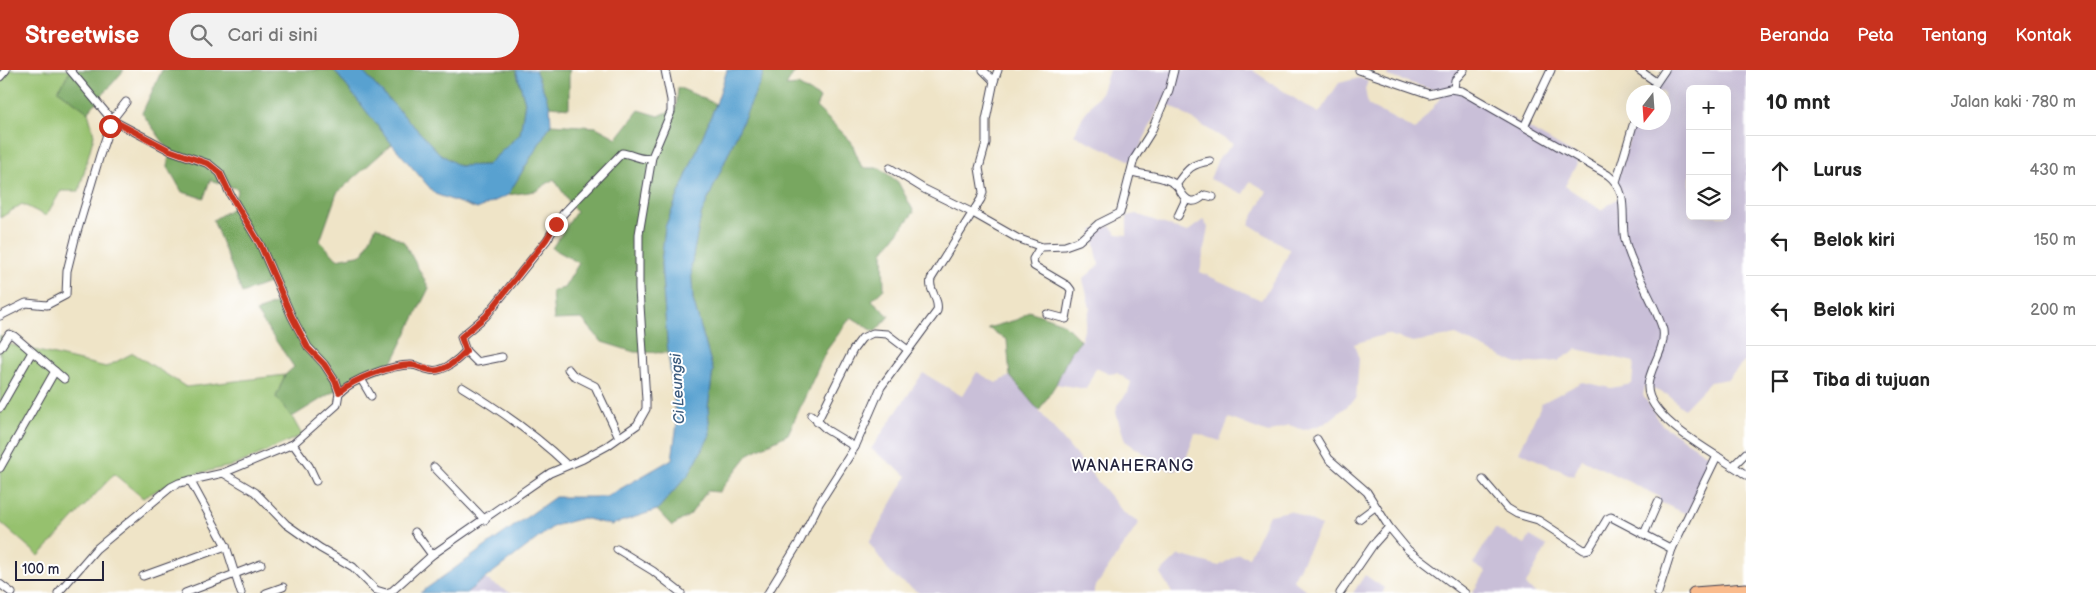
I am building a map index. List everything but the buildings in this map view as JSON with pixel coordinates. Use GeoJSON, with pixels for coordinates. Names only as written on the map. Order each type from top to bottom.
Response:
{"type":"FeatureCollection","features":[{"type":"Feature","properties":{"kind":"main road"},"geometry":{"type":"LineString","coordinates":[[1694,593],[1746,589]]}},
{"type":"Feature","properties":{"kind":"street"},"geometry":{"type":"LineString","coordinates":[[0,77],[6,70]]}},
{"type":"Feature","properties":{"kind":"street"},"geometry":{"type":"LineString","coordinates":[[58,593],[96,549],[171,487],[190,480],[223,473],[293,444],[337,405],[339,392],[335,381],[324,364],[308,348],[292,317],[260,244],[231,196],[220,173],[209,164],[169,150],[112,120],[70,70]]}},
{"type":"Feature","properties":{"kind":"street"},"geometry":{"type":"LineString","coordinates":[[223,473],[255,492],[286,524],[320,548],[354,567],[376,590],[392,592],[432,555],[485,520],[550,472],[583,459],[637,425],[646,409],[638,261],[639,234],[652,157],[671,112],[671,100],[664,70]]}},
{"type":"Feature","properties":{"kind":"street"},"geometry":{"type":"LineString","coordinates":[[983,70],[994,81]]}},
{"type":"Feature","properties":{"kind":"street"},"geometry":{"type":"LineString","coordinates":[[768,593],[800,542],[820,502],[855,447],[878,393],[937,311],[938,304],[930,287],[931,279],[973,213],[982,195],[979,172],[986,143],[986,120],[998,70]]}},
{"type":"Feature","properties":{"kind":"street"},"geometry":{"type":"LineString","coordinates":[[890,168],[924,189],[973,213],[1017,238],[1040,247],[1055,247],[1079,241],[1098,224],[1119,214],[1138,150],[1151,132],[1169,90],[1174,70]]}},
{"type":"Feature","properties":{"kind":"street"},"geometry":{"type":"LineString","coordinates":[[1359,70],[1429,94],[1454,89],[1462,91],[1608,175],[1616,182],[1624,203],[1627,245],[1663,330],[1662,346],[1648,385],[1651,401],[1665,418],[1746,475]]}},
{"type":"Feature","properties":{"kind":"street"},"geometry":{"type":"LineString","coordinates":[[1454,89],[1455,80],[1464,70]]}},
{"type":"Feature","properties":{"kind":"street"},"geometry":{"type":"LineString","coordinates":[[1524,127],[1551,70]]}},
{"type":"Feature","properties":{"kind":"street"},"geometry":{"type":"LineString","coordinates":[[1639,70],[1656,82]]}},
{"type":"Feature","properties":{"kind":"street"},"geometry":{"type":"LineString","coordinates":[[1654,85],[1664,70]]}},
{"type":"Feature","properties":{"kind":"street"},"geometry":{"type":"LineString","coordinates":[[0,316],[25,303],[47,305],[66,295],[68,271],[75,240],[112,120],[126,102]]}},
{"type":"Feature","properties":{"kind":"street"},"geometry":{"type":"LineString","coordinates":[[1616,182],[1632,130]]}},
{"type":"Feature","properties":{"kind":"street"},"geometry":{"type":"LineString","coordinates":[[502,357],[477,362],[466,351],[461,337],[486,316],[546,240],[570,205],[622,152],[648,160],[652,157]]}},
{"type":"Feature","properties":{"kind":"street"},"geometry":{"type":"LineString","coordinates":[[1176,185],[1190,167],[1198,163],[1210,161]]}},
{"type":"Feature","properties":{"kind":"street"},"geometry":{"type":"LineString","coordinates":[[1131,172],[1163,179],[1176,185],[1186,199],[1193,202],[1205,195],[1213,197]]}},
{"type":"Feature","properties":{"kind":"street"},"geometry":{"type":"LineString","coordinates":[[1178,216],[1186,199]]}},
{"type":"Feature","properties":{"kind":"street"},"geometry":{"type":"LineString","coordinates":[[1040,247],[1033,259],[1034,266],[1068,286],[1071,290],[1066,319],[1047,314]]}},
{"type":"Feature","properties":{"kind":"street"},"geometry":{"type":"LineString","coordinates":[[817,422],[853,350],[862,338],[873,333],[887,334],[908,350]]}},
{"type":"Feature","properties":{"kind":"street"},"geometry":{"type":"LineString","coordinates":[[1,342],[9,334],[64,379]]}},
{"type":"Feature","properties":{"kind":"street"},"geometry":{"type":"LineString","coordinates":[[339,392],[361,379],[395,367],[409,365],[432,371],[441,369],[458,359],[466,351]]}},
{"type":"Feature","properties":{"kind":"street"},"geometry":{"type":"LineString","coordinates":[[0,408],[32,352]]}},
{"type":"Feature","properties":{"kind":"street"},"geometry":{"type":"LineString","coordinates":[[568,369],[573,375],[595,386],[620,437]]}},
{"type":"Feature","properties":{"kind":"street"},"geometry":{"type":"LineString","coordinates":[[1,462],[55,371]]}},
{"type":"Feature","properties":{"kind":"street"},"geometry":{"type":"LineString","coordinates":[[361,379],[371,396]]}},
{"type":"Feature","properties":{"kind":"street"},"geometry":{"type":"LineString","coordinates":[[462,387],[501,411],[537,437],[567,465]]}},
{"type":"Feature","properties":{"kind":"street"},"geometry":{"type":"LineString","coordinates":[[812,414],[817,422],[855,447]]}},
{"type":"Feature","properties":{"kind":"street"},"geometry":{"type":"LineString","coordinates":[[1317,439],[1329,460],[1361,485],[1389,527],[1413,554],[1465,593]]}},
{"type":"Feature","properties":{"kind":"street"},"geometry":{"type":"LineString","coordinates":[[293,444],[310,466],[316,481]]}},
{"type":"Feature","properties":{"kind":"street"},"geometry":{"type":"LineString","coordinates":[[1733,466],[1746,453]]}},
{"type":"Feature","properties":{"kind":"street"},"geometry":{"type":"LineString","coordinates":[[1658,593],[1672,549],[1717,456]]}},
{"type":"Feature","properties":{"kind":"street"},"geometry":{"type":"LineString","coordinates":[[434,467],[485,520]]}},
{"type":"Feature","properties":{"kind":"street"},"geometry":{"type":"LineString","coordinates":[[190,480],[226,546],[241,593]]}},
{"type":"Feature","properties":{"kind":"street"},"geometry":{"type":"LineString","coordinates":[[1483,480],[1507,508],[1517,514],[1538,520],[1584,550],[1589,549],[1610,517],[1672,549]]}},
{"type":"Feature","properties":{"kind":"street"},"geometry":{"type":"LineString","coordinates":[[1644,534],[1658,502]]}},
{"type":"Feature","properties":{"kind":"street"},"geometry":{"type":"LineString","coordinates":[[1359,519],[1375,507]]}},
{"type":"Feature","properties":{"kind":"street"},"geometry":{"type":"LineString","coordinates":[[1340,593],[1372,545],[1389,527]]}},
{"type":"Feature","properties":{"kind":"street"},"geometry":{"type":"LineString","coordinates":[[416,532],[432,555]]}},
{"type":"Feature","properties":{"kind":"street"},"geometry":{"type":"LineString","coordinates":[[143,576],[226,546]]}},
{"type":"Feature","properties":{"kind":"street"},"geometry":{"type":"LineString","coordinates":[[616,549],[653,571],[681,593]]}},
{"type":"Feature","properties":{"kind":"street"},"geometry":{"type":"LineString","coordinates":[[185,593],[261,564]]}},
{"type":"Feature","properties":{"kind":"street"},"geometry":{"type":"LineString","coordinates":[[0,585],[12,593]]}},
{"type":"Feature","properties":{"kind":"street"},"geometry":{"type":"LineString","coordinates":[[266,593],[282,587]]}},
{"type":"Feature","properties":{"kind":"shaded area"},"geometry":{"type":"Polygon","coordinates":[[[1109,70],[1252,70],[1319,113],[1339,83],[1359,78],[1368,81],[1365,89],[1368,105],[1415,130],[1441,97],[1434,90],[1387,76],[1389,70],[1464,70],[1453,84],[1580,158],[1565,186],[1601,210],[1618,198],[1617,180],[1632,130],[1671,130],[1671,85],[1656,85],[1667,70],[1746,70],[1746,360],[1728,379],[1710,382],[1684,409],[1668,395],[1645,386],[1643,395],[1661,424],[1715,460],[1687,514],[1657,501],[1660,497],[1582,459],[1573,476],[1519,452],[1542,403],[1582,382],[1611,388],[1632,384],[1634,362],[1577,349],[1558,361],[1517,364],[1456,335],[1413,342],[1386,334],[1354,344],[1359,359],[1356,399],[1326,423],[1304,430],[1289,425],[1268,433],[1229,418],[1220,441],[1195,433],[1184,465],[1175,471],[1167,469],[1125,441],[1116,413],[1117,405],[1128,392],[1131,382],[1117,373],[1109,374],[1096,368],[1086,389],[1056,384],[1070,353],[1081,341],[1090,308],[1083,279],[1099,265],[1092,230],[1110,226],[1117,234],[1127,235],[1127,216],[1136,214],[1187,232],[1203,220],[1208,227],[1200,272],[1261,300],[1280,271],[1290,250],[1249,224],[1267,191],[1250,181],[1243,194],[1210,179],[1218,159],[1233,144],[1162,101],[1133,162],[1074,135],[1083,116],[1102,91],[1109,70]]]}},
{"type":"Feature","properties":{"kind":"shaded area"},"geometry":{"type":"Polygon","coordinates":[[[977,372],[996,383],[1010,376],[1124,513],[1139,523],[1094,589],[1094,593],[919,593],[892,575],[869,543],[907,476],[871,449],[923,373],[962,396],[977,372]]]}},
{"type":"Feature","properties":{"kind":"shaded area"},"geometry":{"type":"Polygon","coordinates":[[[1290,511],[1321,526],[1293,580],[1310,593],[1172,593],[1160,573],[1179,555],[1219,566],[1238,554],[1249,557],[1269,515],[1290,511]]]}},
{"type":"Feature","properties":{"kind":"shaded area"},"geometry":{"type":"Polygon","coordinates":[[[1495,528],[1525,545],[1530,536],[1547,546],[1525,586],[1536,593],[1472,593],[1486,572],[1473,564],[1495,528]]]}},
{"type":"Feature","properties":{"kind":"shaded area"},"geometry":{"type":"Polygon","coordinates":[[[1365,575],[1384,588],[1383,593],[1353,593],[1365,575]]]}},
{"type":"Feature","properties":{"kind":"shaded area"},"geometry":{"type":"Polygon","coordinates":[[[485,579],[511,593],[466,593],[485,579]]]}},
{"type":"Feature","properties":{"kind":"green space"},"geometry":{"type":"Polygon","coordinates":[[[0,70],[71,70],[58,90],[88,112],[94,135],[79,191],[61,191],[46,216],[22,204],[0,218],[0,70]]]}},
{"type":"Feature","properties":{"kind":"green space"},"geometry":{"type":"Polygon","coordinates":[[[71,70],[124,70],[88,112],[58,90],[71,70]]]}},
{"type":"Feature","properties":{"kind":"green space"},"geometry":{"type":"Polygon","coordinates":[[[162,70],[334,70],[392,144],[337,193],[320,241],[337,259],[363,254],[376,226],[404,242],[429,288],[390,367],[344,385],[292,417],[276,397],[285,375],[294,367],[256,312],[283,300],[274,281],[242,293],[213,220],[231,209],[238,189],[210,180],[204,198],[182,192],[168,167],[169,150],[142,113],[162,70]]]}},
{"type":"Feature","properties":{"kind":"green space"},"geometry":{"type":"Polygon","coordinates":[[[361,70],[516,70],[525,102],[520,134],[487,165],[459,166],[439,153],[361,70]]]}},
{"type":"Feature","properties":{"kind":"green space"},"geometry":{"type":"Polygon","coordinates":[[[535,70],[572,70],[569,71],[569,108],[550,106],[535,70]]]}},
{"type":"Feature","properties":{"kind":"green space"},"geometry":{"type":"Polygon","coordinates":[[[764,70],[800,70],[793,74],[786,86],[798,85],[820,98],[816,107],[851,141],[862,168],[880,168],[898,182],[914,212],[883,252],[884,289],[872,300],[889,316],[875,332],[851,317],[826,351],[788,434],[749,454],[719,492],[707,491],[690,515],[672,526],[657,510],[689,474],[710,435],[708,408],[713,370],[693,300],[691,266],[701,215],[764,70]]]}},
{"type":"Feature","properties":{"kind":"green space"},"geometry":{"type":"Polygon","coordinates":[[[678,87],[716,104],[665,227],[661,263],[668,353],[634,352],[602,342],[582,319],[554,320],[552,291],[564,288],[579,263],[552,248],[576,212],[554,179],[536,191],[508,195],[551,124],[596,127],[617,138],[639,110],[659,116],[676,108],[678,87]]]}},
{"type":"Feature","properties":{"kind":"green space"},"geometry":{"type":"Polygon","coordinates":[[[1029,311],[1063,323],[1081,341],[1070,353],[1056,384],[1039,411],[1010,376],[1007,340],[988,328],[1019,319],[1029,311]]]}},
{"type":"Feature","properties":{"kind":"green space"},"geometry":{"type":"Polygon","coordinates":[[[0,335],[8,344],[106,367],[133,353],[186,387],[285,375],[276,397],[292,417],[302,435],[236,465],[181,477],[143,498],[114,474],[39,556],[0,522],[0,335]]]}},
{"type":"Feature","properties":{"kind":"water"},"geometry":{"type":"Polygon","coordinates":[[[334,70],[361,70],[439,153],[459,166],[487,165],[520,134],[525,102],[516,70],[535,70],[550,106],[551,124],[508,195],[477,209],[435,194],[392,144],[334,70]]]}},
{"type":"Feature","properties":{"kind":"water","name":"Ci Leungsi"},"geometry":{"type":"Polygon","coordinates":[[[727,70],[764,70],[701,215],[691,266],[693,300],[713,370],[708,408],[710,435],[689,474],[657,510],[611,525],[583,518],[554,526],[466,593],[420,593],[555,497],[606,497],[672,459],[677,424],[668,353],[661,263],[665,227],[716,104],[727,70]]]}},
{"type":"Feature","properties":{"kind":"district","name":"WANAHERANG"},"geometry":{"type":"Point","coordinates":[1133,466]}},
{"type":"Feature","properties":{"kind":"route"},"geometry":{"type":"LineString","coordinates":[[110,126],[112,120],[169,150],[209,164],[220,173],[231,196],[260,244],[292,317],[308,348],[324,364],[335,381],[339,392],[361,379],[395,367],[413,365],[432,371],[453,363],[466,351],[461,337],[486,316],[546,240],[556,224]]}}]}
